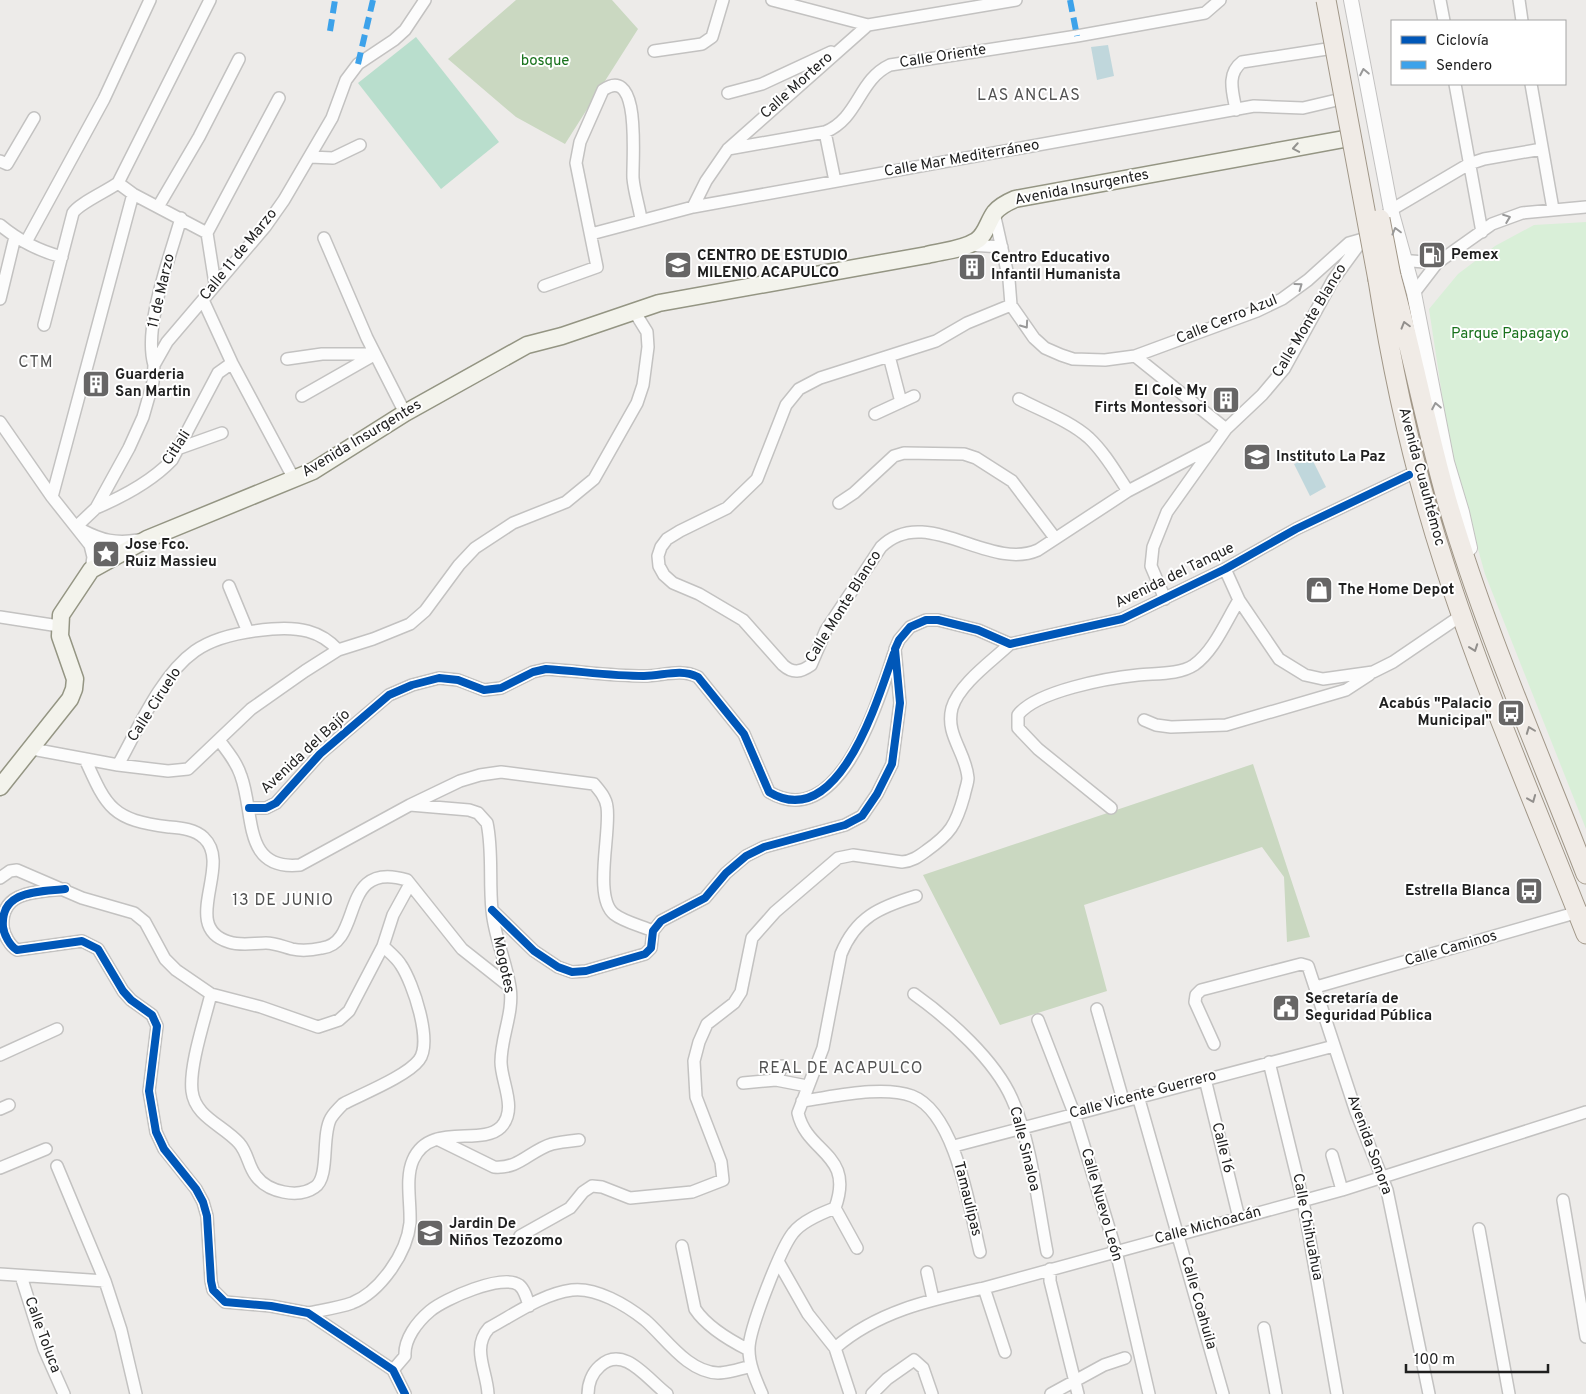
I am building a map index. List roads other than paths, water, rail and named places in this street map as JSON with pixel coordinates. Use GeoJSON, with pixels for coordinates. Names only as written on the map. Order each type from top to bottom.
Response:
{"type":"FeatureCollection","features":[{"type":"Feature","properties":{"kind":"main road","name":"Avenida Cuauhtémoc"},"geometry":{"type":"LineString","coordinates":[[1326,0],[1385,278],[1410,344],[1448,502],[1482,607],[1586,874]]}},
{"type":"Feature","properties":{"kind":"main road","name":"Avenida Cuauhtémoc"},"geometry":{"type":"LineString","coordinates":[[1336,0],[1385,278],[1388,343],[1415,462],[1443,562],[1489,692],[1582,911],[1586,934]]}},
{"type":"Feature","properties":{"kind":"main road","name":"Avenida Insurgentes"},"geometry":{"type":"LineString","coordinates":[[91,570],[147,539],[313,471],[405,413],[527,345],[562,336],[659,303],[927,255],[967,245],[977,241],[984,234],[994,213],[1014,199],[1344,139]]}},
{"type":"Feature","properties":{"kind":"main road"},"geometry":{"type":"LineString","coordinates":[[0,788],[70,699],[75,679],[60,636],[59,626],[66,606],[91,570]]}},
{"type":"Feature","properties":{"kind":"street"},"geometry":{"type":"LineString","coordinates":[[0,299],[20,240],[104,100],[150,0]]}},
{"type":"Feature","properties":{"kind":"street"},"geometry":{"type":"LineString","coordinates":[[44,324],[76,208],[118,183],[210,0]]}},
{"type":"Feature","properties":{"kind":"street","name":"Calle 11 de Marzo"},"geometry":{"type":"LineString","coordinates":[[78,527],[96,508],[117,472],[143,417],[153,382],[154,365],[178,328],[264,227],[310,157],[332,118],[346,80],[358,64],[405,30],[425,0]]}},
{"type":"Feature","properties":{"kind":"street"},"geometry":{"type":"LineString","coordinates":[[654,51],[702,44],[709,41],[712,37],[723,0]]}},
{"type":"Feature","properties":{"kind":"street"},"geometry":{"type":"LineString","coordinates":[[773,0],[868,25],[1016,0]]}},
{"type":"Feature","properties":{"kind":"street","name":"Calle Oriente"},"geometry":{"type":"LineString","coordinates":[[728,149],[825,132],[842,123],[850,114],[877,71],[890,65],[1078,36],[1204,13],[1220,0]]}},
{"type":"Feature","properties":{"kind":"street"},"geometry":{"type":"LineString","coordinates":[[1318,0],[1409,475],[1422,519],[1443,562]]}},
{"type":"Feature","properties":{"kind":"street"},"geometry":{"type":"LineString","coordinates":[[1351,0],[1391,210],[1414,293],[1447,462],[1462,512],[1482,607]]}},
{"type":"Feature","properties":{"kind":"street"},"geometry":{"type":"LineString","coordinates":[[1440,0],[1444,20]]}},
{"type":"Feature","properties":{"kind":"street"},"geometry":{"type":"LineString","coordinates":[[1519,0],[1522,20]]}},
{"type":"Feature","properties":{"kind":"street","name":"Calle Mortero"},"geometry":{"type":"LineString","coordinates":[[728,149],[838,49],[868,25]]}},
{"type":"Feature","properties":{"kind":"street"},"geometry":{"type":"LineString","coordinates":[[728,93],[762,84],[838,49]]}},
{"type":"Feature","properties":{"kind":"street"},"geometry":{"type":"LineString","coordinates":[[1236,110],[1231,75],[1235,67],[1242,62],[1327,49]]}},
{"type":"Feature","properties":{"kind":"street"},"geometry":{"type":"LineString","coordinates":[[158,207],[199,137],[239,59]]}},
{"type":"Feature","properties":{"kind":"street"},"geometry":{"type":"LineString","coordinates":[[1455,85],[1482,232]]}},
{"type":"Feature","properties":{"kind":"street"},"geometry":{"type":"LineString","coordinates":[[1531,85],[1553,209]]}},
{"type":"Feature","properties":{"kind":"street"},"geometry":{"type":"LineString","coordinates":[[544,286],[597,267],[576,163],[577,152],[603,90],[609,87],[621,87],[625,90],[632,113],[633,179],[641,220]]}},
{"type":"Feature","properties":{"kind":"street"},"geometry":{"type":"LineString","coordinates":[[215,284],[207,233],[279,98]]}},
{"type":"Feature","properties":{"kind":"street","name":"Calle Mar Mediterráneo"},"geometry":{"type":"LineString","coordinates":[[590,234],[693,207],[835,181],[1254,106],[1303,108],[1337,100]]}},
{"type":"Feature","properties":{"kind":"street"},"geometry":{"type":"LineString","coordinates":[[0,161],[8,164],[34,118]]}},
{"type":"Feature","properties":{"kind":"street"},"geometry":{"type":"LineString","coordinates":[[825,132],[835,181]]}},
{"type":"Feature","properties":{"kind":"street"},"geometry":{"type":"LineString","coordinates":[[310,157],[333,158],[360,145]]}},
{"type":"Feature","properties":{"kind":"street"},"geometry":{"type":"LineString","coordinates":[[693,207],[706,181],[728,149]]}},
{"type":"Feature","properties":{"kind":"street","name":"Calle Cerro Azul"},"geometry":{"type":"LineString","coordinates":[[1011,305],[1034,338],[1045,348],[1061,355],[1074,359],[1105,360],[1135,356],[1257,312],[1282,299],[1308,280],[1349,243],[1364,239],[1391,210],[1469,164],[1484,159],[1542,149]]}},
{"type":"Feature","properties":{"kind":"street"},"geometry":{"type":"LineString","coordinates":[[118,183],[133,194],[207,233]]}},
{"type":"Feature","properties":{"kind":"street"},"geometry":{"type":"LineString","coordinates":[[52,496],[133,194]]}},
{"type":"Feature","properties":{"kind":"street"},"geometry":{"type":"LineString","coordinates":[[1414,293],[1437,263],[1507,217],[1553,209],[1586,207]]}},
{"type":"Feature","properties":{"kind":"street"},"geometry":{"type":"LineString","coordinates":[[994,213],[1009,280],[1011,305]]}},
{"type":"Feature","properties":{"kind":"street","name":"11 de Marzo"},"geometry":{"type":"LineString","coordinates":[[154,365],[151,348],[155,314],[181,218]]}},
{"type":"Feature","properties":{"kind":"street"},"geometry":{"type":"LineString","coordinates":[[0,225],[20,240],[48,254],[62,258]]}},
{"type":"Feature","properties":{"kind":"street"},"geometry":{"type":"LineString","coordinates":[[324,238],[375,354],[405,413]]}},
{"type":"Feature","properties":{"kind":"street"},"geometry":{"type":"LineString","coordinates":[[1364,239],[1381,255],[1404,261],[1437,263]]}},
{"type":"Feature","properties":{"kind":"street","name":"Calle Monte Blanco"},"geometry":{"type":"LineString","coordinates":[[1011,305],[967,323],[936,341],[820,378],[799,389],[786,405],[767,457],[752,484],[727,508],[667,539],[658,556],[659,566],[664,575],[673,583],[699,594],[743,620],[790,671],[796,672],[811,665],[826,630],[889,539],[908,532],[932,533],[1017,555],[1028,554],[1038,550],[1128,491],[1212,447],[1226,429],[1262,395],[1284,369],[1338,272],[1364,239]]}},
{"type":"Feature","properties":{"kind":"street"},"geometry":{"type":"LineString","coordinates":[[967,245],[1002,247]]}},
{"type":"Feature","properties":{"kind":"street"},"geometry":{"type":"LineString","coordinates":[[203,300],[232,363],[294,479]]}},
{"type":"Feature","properties":{"kind":"street"},"geometry":{"type":"LineString","coordinates":[[32,749],[118,765],[178,771],[188,769],[198,762],[251,709],[338,650],[372,640],[410,624],[425,611],[460,565],[476,548],[513,523],[566,502],[594,479],[637,403],[643,385],[648,347],[646,332],[634,311]]}},
{"type":"Feature","properties":{"kind":"street"},"geometry":{"type":"LineString","coordinates":[[287,359],[322,354],[375,354]]}},
{"type":"Feature","properties":{"kind":"street"},"geometry":{"type":"LineString","coordinates":[[302,396],[375,354]]}},
{"type":"Feature","properties":{"kind":"street"},"geometry":{"type":"LineString","coordinates":[[888,356],[901,402]]}},
{"type":"Feature","properties":{"kind":"street"},"geometry":{"type":"LineString","coordinates":[[1135,356],[1226,429]]}},
{"type":"Feature","properties":{"kind":"street","name":"Citlali"},"geometry":{"type":"LineString","coordinates":[[96,508],[111,502],[163,469],[180,448],[218,373],[232,363]]}},
{"type":"Feature","properties":{"kind":"street"},"geometry":{"type":"LineString","coordinates":[[874,414],[914,396]]}},
{"type":"Feature","properties":{"kind":"street"},"geometry":{"type":"LineString","coordinates":[[1019,399],[1088,437],[1101,450],[1128,491]]}},
{"type":"Feature","properties":{"kind":"street"},"geometry":{"type":"LineString","coordinates":[[0,422],[52,496],[78,527],[90,545],[93,557],[91,570]]}},
{"type":"Feature","properties":{"kind":"street"},"geometry":{"type":"LineString","coordinates":[[180,448],[222,433]]}},
{"type":"Feature","properties":{"kind":"street"},"geometry":{"type":"LineString","coordinates":[[1165,599],[1151,566],[1158,528],[1212,447]]}},
{"type":"Feature","properties":{"kind":"street"},"geometry":{"type":"LineString","coordinates":[[839,503],[854,493],[894,456],[904,453],[964,454],[976,458],[1012,481],[1055,538]]}},
{"type":"Feature","properties":{"kind":"street","name":"Avenida del Tanque"},"geometry":{"type":"LineString","coordinates":[[1010,644],[1122,619],[1225,569],[1272,541],[1409,475]]}},
{"type":"Feature","properties":{"kind":"street"},"geometry":{"type":"LineString","coordinates":[[78,527],[108,541],[122,543],[147,539]]}},
{"type":"Feature","properties":{"kind":"street"},"geometry":{"type":"LineString","coordinates":[[1225,569],[1238,600],[1279,659],[1292,669],[1305,675],[1323,679],[1374,672]]}},
{"type":"Feature","properties":{"kind":"street"},"geometry":{"type":"LineString","coordinates":[[229,586],[248,632]]}},
{"type":"Feature","properties":{"kind":"street"},"geometry":{"type":"LineString","coordinates":[[1111,808],[1038,749],[1018,728],[1016,722],[1022,709],[1043,696],[1119,677],[1180,671],[1192,666],[1204,656],[1238,600]]}},
{"type":"Feature","properties":{"kind":"street"},"geometry":{"type":"LineString","coordinates":[[1144,720],[1156,725],[1170,726],[1226,725],[1346,690],[1393,662],[1462,615]]}},
{"type":"Feature","properties":{"kind":"street"},"geometry":{"type":"LineString","coordinates":[[0,617],[59,626]]}},
{"type":"Feature","properties":{"kind":"street"},"geometry":{"type":"LineString","coordinates":[[492,910],[534,951],[558,967],[572,972],[586,971],[645,954],[651,948],[653,932],[661,921],[705,898],[726,873],[746,856],[764,847],[845,825],[862,816],[877,794],[892,764],[900,703],[895,649],[899,640],[910,628],[926,620],[978,630],[1010,644],[962,688],[955,698],[949,726],[955,743],[963,757],[968,779],[959,815],[946,837],[910,861],[902,862],[853,855],[838,858],[775,912],[752,938],[742,992],[734,1003],[707,1024],[699,1042],[694,1061],[696,1097],[721,1162],[723,1180],[692,1192],[630,1198],[602,1187],[592,1186],[583,1192],[570,1208],[520,1236]]}},
{"type":"Feature","properties":{"kind":"street","name":"Calle Ciruelo"},"geometry":{"type":"LineString","coordinates":[[118,765],[160,692],[182,662],[195,651],[210,643],[248,632],[282,628],[301,629],[317,633],[329,640],[338,650]]}},
{"type":"Feature","properties":{"kind":"street","name":"Avenida del Bajío"},"geometry":{"type":"LineString","coordinates":[[249,808],[266,808],[276,803],[320,754],[389,695],[412,685],[439,678],[458,680],[484,690],[500,688],[533,672],[546,669],[646,676],[681,672],[690,673],[698,677],[744,734],[769,792],[787,799],[802,799],[829,786],[842,770],[870,723],[895,649]]}},
{"type":"Feature","properties":{"kind":"street"},"geometry":{"type":"LineString","coordinates":[[219,740],[231,756],[241,776],[254,839],[259,853],[272,861],[287,866],[300,865],[410,805],[460,781],[480,775],[501,772],[594,784],[602,794],[607,807],[604,867],[608,906],[614,914],[653,932]]}},
{"type":"Feature","properties":{"kind":"street"},"geometry":{"type":"LineString","coordinates":[[85,759],[108,805],[121,814],[146,824],[183,828],[205,839],[214,863],[206,919],[218,936],[229,942],[269,942],[294,949],[325,948],[338,939],[360,894],[372,878],[382,875],[394,876],[407,880],[462,949],[510,987]]}},
{"type":"Feature","properties":{"kind":"street","name":"Mogotes"},"geometry":{"type":"LineString","coordinates":[[308,1313],[350,1304],[362,1298],[380,1284],[393,1267],[410,1226],[410,1170],[413,1159],[427,1144],[450,1136],[486,1134],[502,1126],[507,1116],[509,1106],[501,1060],[511,1011],[510,987],[492,910],[490,833],[483,817],[469,810],[410,805]]}},
{"type":"Feature","properties":{"kind":"street"},"geometry":{"type":"LineString","coordinates":[[0,878],[10,871],[18,870],[64,888],[82,898],[134,913],[145,922],[165,959],[176,970],[211,994],[261,1007],[318,1027],[328,1026],[349,1011],[383,946],[393,915],[410,884]]}},
{"type":"Feature","properties":{"kind":"street"},"geometry":{"type":"LineString","coordinates":[[64,888],[23,893],[14,899],[5,908],[3,930],[12,947],[24,950],[82,941],[90,944],[98,949],[130,1000],[152,1015],[157,1026],[149,1091],[156,1132],[164,1149],[196,1189],[203,1202],[207,1216],[211,1281],[214,1290],[225,1302],[271,1306],[308,1313],[393,1370],[405,1394]]}},
{"type":"Feature","properties":{"kind":"street"},"geometry":{"type":"LineString","coordinates":[[857,1248],[835,1208],[840,1187],[839,1174],[834,1161],[800,1123],[798,1113],[823,1048],[841,954],[847,940],[868,916],[888,905],[916,896]]}},
{"type":"Feature","properties":{"kind":"street","name":"Calle Caminos"},"geometry":{"type":"LineString","coordinates":[[1316,987],[1582,911]]}},
{"type":"Feature","properties":{"kind":"street"},"geometry":{"type":"LineString","coordinates":[[211,994],[194,1071],[192,1090],[195,1103],[200,1111],[227,1131],[239,1143],[247,1154],[251,1168],[265,1185],[288,1193],[302,1192],[315,1187],[322,1180],[327,1130],[330,1120],[336,1111],[343,1104],[399,1075],[419,1061],[423,1053],[425,1041],[412,985],[401,964],[383,946]]}},
{"type":"Feature","properties":{"kind":"street","name":"Avenida Sonora"},"geometry":{"type":"LineString","coordinates":[[1214,1044],[1195,1002],[1196,995],[1201,990],[1301,964],[1308,966],[1334,1046],[1387,1190],[1429,1394]]}},
{"type":"Feature","properties":{"kind":"street","name":"Calle Sinaloa"},"geometry":{"type":"LineString","coordinates":[[914,994],[933,1008],[989,1063],[1012,1099],[1022,1129],[1047,1252]]}},
{"type":"Feature","properties":{"kind":"street"},"geometry":{"type":"LineString","coordinates":[[1097,1009],[1123,1100]]}},
{"type":"Feature","properties":{"kind":"street","name":"Calle Nuevo León"},"geometry":{"type":"LineString","coordinates":[[1038,1020],[1074,1113],[1116,1251],[1150,1394]]}},
{"type":"Feature","properties":{"kind":"street"},"geometry":{"type":"LineString","coordinates":[[0,1055],[57,1029]]}},
{"type":"Feature","properties":{"kind":"street","name":"Calle Vicente Guerrero"},"geometry":{"type":"LineString","coordinates":[[954,1146],[1205,1078],[1334,1046]]}},
{"type":"Feature","properties":{"kind":"street","name":"Calle Chihuahua"},"geometry":{"type":"LineString","coordinates":[[1269,1062],[1303,1200],[1337,1394]]}},
{"type":"Feature","properties":{"kind":"street"},"geometry":{"type":"LineString","coordinates":[[776,1080],[782,1066]]}},
{"type":"Feature","properties":{"kind":"street","name":"Calle 16"},"geometry":{"type":"LineString","coordinates":[[1205,1078],[1239,1218]]}},
{"type":"Feature","properties":{"kind":"street"},"geometry":{"type":"LineString","coordinates":[[743,1084],[776,1080],[808,1086]]}},
{"type":"Feature","properties":{"kind":"street","name":"Tamaulipas"},"geometry":{"type":"LineString","coordinates":[[802,1101],[860,1094],[898,1093],[912,1096],[922,1102],[954,1146],[980,1252]]}},
{"type":"Feature","properties":{"kind":"street","name":"Calle Coahuila"},"geometry":{"type":"LineString","coordinates":[[1138,1096],[1223,1394]]}},
{"type":"Feature","properties":{"kind":"street","name":"Calle Michoacán"},"geometry":{"type":"LineString","coordinates":[[835,1348],[864,1325],[885,1315],[933,1299],[984,1288],[1178,1233],[1342,1190],[1586,1112]]}},
{"type":"Feature","properties":{"kind":"street"},"geometry":{"type":"LineString","coordinates":[[437,1140],[494,1167],[504,1168],[513,1166],[551,1144],[579,1140]]}},
{"type":"Feature","properties":{"kind":"street"},"geometry":{"type":"LineString","coordinates":[[0,1168],[46,1149]]}},
{"type":"Feature","properties":{"kind":"street"},"geometry":{"type":"LineString","coordinates":[[1332,1155],[1342,1190]]}},
{"type":"Feature","properties":{"kind":"street"},"geometry":{"type":"LineString","coordinates":[[57,1166],[105,1281],[121,1330],[136,1394]]}},
{"type":"Feature","properties":{"kind":"street"},"geometry":{"type":"LineString","coordinates":[[1563,1200],[1586,1337]]}},
{"type":"Feature","properties":{"kind":"street"},"geometry":{"type":"LineString","coordinates":[[762,1394],[751,1366],[749,1350],[756,1315],[793,1232],[820,1214],[835,1208]]}},
{"type":"Feature","properties":{"kind":"street"},"geometry":{"type":"LineString","coordinates":[[1479,1229],[1509,1394]]}},
{"type":"Feature","properties":{"kind":"street"},"geometry":{"type":"LineString","coordinates":[[682,1246],[695,1309],[701,1317],[722,1335],[749,1350]]}},
{"type":"Feature","properties":{"kind":"street"},"geometry":{"type":"LineString","coordinates":[[779,1263],[808,1314],[835,1348],[850,1394]]}},
{"type":"Feature","properties":{"kind":"street"},"geometry":{"type":"LineString","coordinates":[[1050,1269],[1050,1281],[1078,1394]]}},
{"type":"Feature","properties":{"kind":"street"},"geometry":{"type":"LineString","coordinates":[[926,1272],[933,1299]]}},
{"type":"Feature","properties":{"kind":"street"},"geometry":{"type":"LineString","coordinates":[[0,1274],[105,1281]]}},
{"type":"Feature","properties":{"kind":"street","name":"Calle Toluca"},"geometry":{"type":"LineString","coordinates":[[21,1276],[44,1349],[64,1394]]}},
{"type":"Feature","properties":{"kind":"street"},"geometry":{"type":"LineString","coordinates":[[393,1370],[405,1356],[404,1346],[418,1322],[431,1309],[466,1292],[501,1282],[512,1282],[520,1286],[529,1306]]}},
{"type":"Feature","properties":{"kind":"street"},"geometry":{"type":"LineString","coordinates":[[984,1288],[1005,1352]]}},
{"type":"Feature","properties":{"kind":"street"},"geometry":{"type":"LineString","coordinates":[[488,1394],[487,1379],[479,1350],[479,1342],[489,1328],[529,1306],[562,1292],[585,1290],[596,1292],[629,1309],[646,1320],[671,1349],[706,1370],[717,1373],[751,1366]]}},
{"type":"Feature","properties":{"kind":"street"},"geometry":{"type":"LineString","coordinates":[[1264,1328],[1276,1394]]}},
{"type":"Feature","properties":{"kind":"street"},"geometry":{"type":"LineString","coordinates":[[588,1394],[588,1385],[597,1368],[610,1359],[618,1358],[630,1362],[667,1394]]}},
{"type":"Feature","properties":{"kind":"street"},"geometry":{"type":"LineString","coordinates":[[1051,1394],[1104,1365],[1125,1358]]}},
{"type":"Feature","properties":{"kind":"street"},"geometry":{"type":"LineString","coordinates":[[872,1394],[887,1379],[914,1360],[923,1368],[932,1394]]}},
{"type":"Feature","properties":{"kind":"water"},"geometry":{"type":"Polygon","coordinates":[[[1108,45],[1114,76],[1097,80],[1091,47],[1108,45]]]}},
{"type":"Feature","properties":{"kind":"water"},"geometry":{"type":"Polygon","coordinates":[[[1311,457],[1326,487],[1310,496],[1294,464],[1311,457]]]}},
{"type":"Feature","properties":{"kind":"place","name":"Pemex"},"geometry":{"type":"Point","coordinates":[1432,255]}},
{"type":"Feature","properties":{"kind":"place","name":"CENTRO DE ESTUDIO MILENIO ACAPULCO"},"geometry":{"type":"Point","coordinates":[678,265]}},
{"type":"Feature","properties":{"kind":"place","name":"Centro Educativo Infantil Humanista"},"geometry":{"type":"Point","coordinates":[972,267]}},
{"type":"Feature","properties":{"kind":"place","name":"Guarderia San Martin"},"geometry":{"type":"Point","coordinates":[96,384]}},
{"type":"Feature","properties":{"kind":"place","name":"El Cole My Firts Montessori"},"geometry":{"type":"Point","coordinates":[1226,400]}},
{"type":"Feature","properties":{"kind":"place","name":"Instituto La Paz"},"geometry":{"type":"Point","coordinates":[1257,457]}},
{"type":"Feature","properties":{"kind":"place","name":"Jose Fco. Ruiz Massieu"},"geometry":{"type":"Point","coordinates":[106,554]}},
{"type":"Feature","properties":{"kind":"place","name":"The Home Depot"},"geometry":{"type":"Point","coordinates":[1319,590]}},
{"type":"Feature","properties":{"kind":"place","name":"Acabús \"Palacio Municipal\""},"geometry":{"type":"Point","coordinates":[1511,713]}},
{"type":"Feature","properties":{"kind":"place","name":"Estrella Blanca"},"geometry":{"type":"Point","coordinates":[1529,891]}},
{"type":"Feature","properties":{"kind":"place","name":"Secretaría de Seguridad Pública"},"geometry":{"type":"Point","coordinates":[1286,1008]}},
{"type":"Feature","properties":{"kind":"place","name":"Jardin De Niños Tezozomo"},"geometry":{"type":"Point","coordinates":[430,1233]}},
{"type":"Feature","properties":{"kind":"district","name":"LAS ANCLAS"},"geometry":{"type":"Point","coordinates":[1029,96]}},
{"type":"Feature","properties":{"kind":"district","name":"CTM"},"geometry":{"type":"Point","coordinates":[36,363]}},
{"type":"Feature","properties":{"kind":"district","name":"13 DE JUNIO"},"geometry":{"type":"Point","coordinates":[283,901]}},
{"type":"Feature","properties":{"kind":"district","name":"REAL DE ACAPULCO"},"geometry":{"type":"Point","coordinates":[841,1069]}},
{"type":"Feature","properties":{"kind":"park label","name":"bosque"},"geometry":{"type":"Point","coordinates":[545,61]}},
{"type":"Feature","properties":{"kind":"park label","name":"Parque Papagayo"},"geometry":{"type":"Point","coordinates":[1510,334]}}]}
